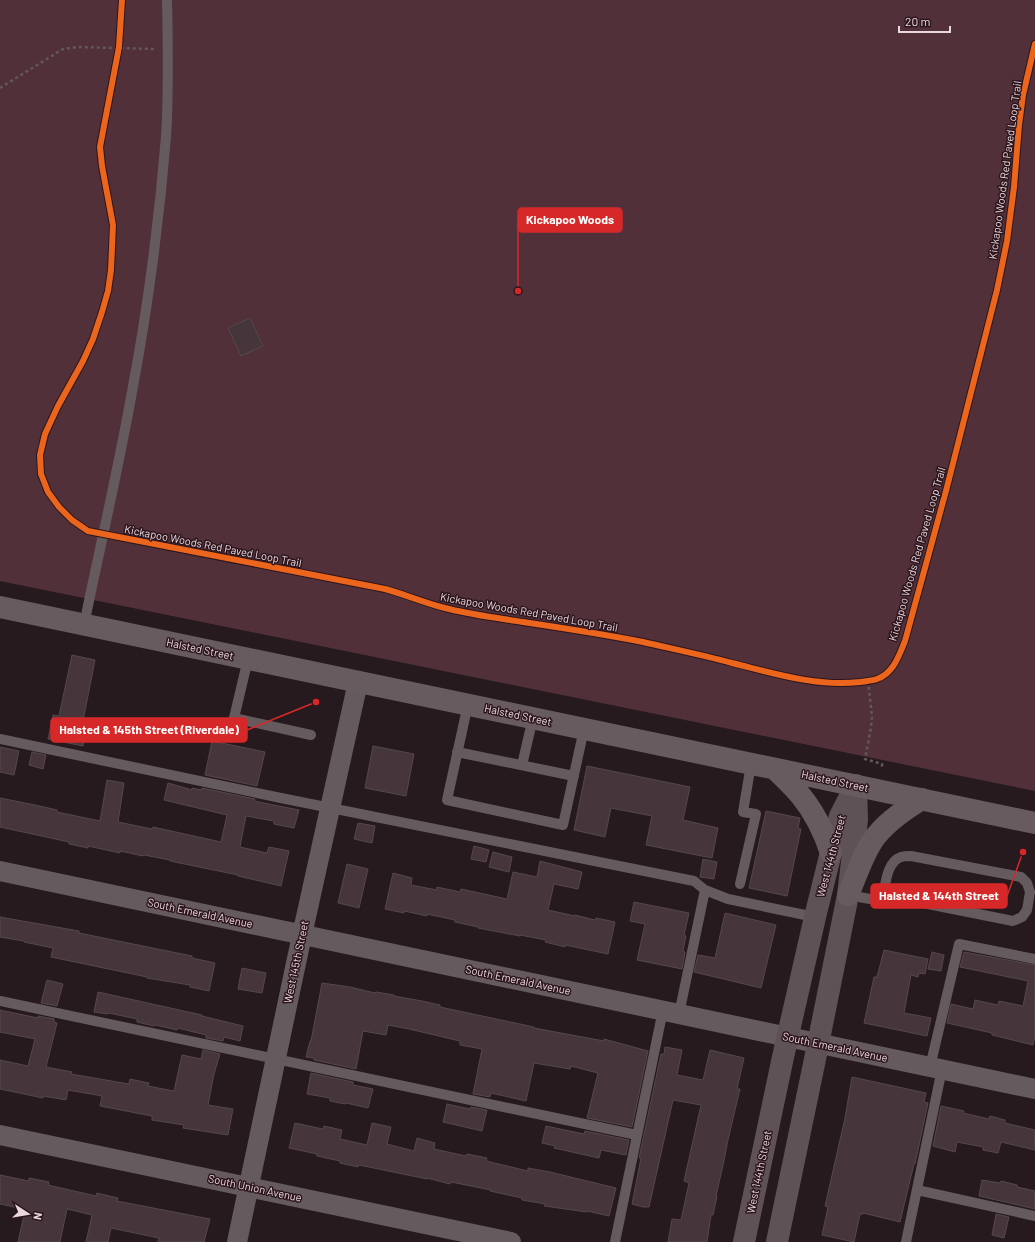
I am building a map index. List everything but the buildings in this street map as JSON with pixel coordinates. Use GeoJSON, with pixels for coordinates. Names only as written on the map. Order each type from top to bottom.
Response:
{"type":"FeatureCollection","features":[{"type":"Feature","properties":{"kind":"main road","name":"Halsted Street"},"geometry":{"type":"LineString","coordinates":[[0,607],[1035,823]]}},
{"type":"Feature","properties":{"kind":"main road"},"geometry":{"type":"LineString","coordinates":[[775,769],[800,794],[812,811],[824,833],[831,853]]}},
{"type":"Feature","properties":{"kind":"main road"},"geometry":{"type":"LineString","coordinates":[[848,895],[876,836],[890,822],[922,799]]}},
{"type":"Feature","properties":{"kind":"street","name":"West 145th Street"},"geometry":{"type":"LineString","coordinates":[[237,1242],[275,1059],[358,682]]}},
{"type":"Feature","properties":{"kind":"street","name":"West 144th Street"},"geometry":{"type":"LineString","coordinates":[[744,1242],[815,917],[840,816],[856,785]]}},
{"type":"Feature","properties":{"kind":"street","name":"West 144th Street"},"geometry":{"type":"LineString","coordinates":[[777,1242],[848,895],[857,820],[856,785]]}},
{"type":"Feature","properties":{"kind":"street","name":"South Emerald Avenue"},"geometry":{"type":"LineString","coordinates":[[0,871],[1035,1089]]}},
{"type":"Feature","properties":{"kind":"street","name":"South Union Avenue"},"geometry":{"type":"LineString","coordinates":[[0,1135],[511,1242]]}},
{"type":"Feature","properties":{"kind":"lane"},"geometry":{"type":"LineString","coordinates":[[84,625],[132,391],[150,281],[166,135],[168,49],[167,0]]}},
{"type":"Feature","properties":{"kind":"lane"},"geometry":{"type":"LineString","coordinates":[[248,659],[234,718],[311,735]]}},
{"type":"Feature","properties":{"kind":"lane"},"geometry":{"type":"LineString","coordinates":[[468,704],[446,800],[563,825],[584,729]]}},
{"type":"Feature","properties":{"kind":"lane"},"geometry":{"type":"LineString","coordinates":[[522,765],[533,718]]}},
{"type":"Feature","properties":{"kind":"lane"},"geometry":{"type":"LineString","coordinates":[[0,739],[330,808],[694,881],[705,890],[728,899],[815,917]]}},
{"type":"Feature","properties":{"kind":"lane"},"geometry":{"type":"LineString","coordinates":[[457,752],[574,776]]}},
{"type":"Feature","properties":{"kind":"lane"},"geometry":{"type":"LineString","coordinates":[[740,884],[756,814],[743,812],[751,764]]}},
{"type":"Feature","properties":{"kind":"lane"},"geometry":{"type":"LineString","coordinates":[[848,895],[870,899],[883,895],[1013,921],[1022,917],[1027,910],[1030,892],[1027,883],[1021,877],[911,856],[901,857],[892,863],[883,895]]}},
{"type":"Feature","properties":{"kind":"lane"},"geometry":{"type":"LineString","coordinates":[[615,1242],[637,1135],[705,890]]}},
{"type":"Feature","properties":{"kind":"lane"},"geometry":{"type":"LineString","coordinates":[[906,1242],[917,1190],[936,1068],[958,944],[1035,959]]}},
{"type":"Feature","properties":{"kind":"lane"},"geometry":{"type":"LineString","coordinates":[[0,1001],[637,1135]]}},
{"type":"Feature","properties":{"kind":"lane"},"geometry":{"type":"LineString","coordinates":[[917,1190],[1035,1216]]}},
{"type":"Feature","properties":{"kind":"path"},"geometry":{"type":"LineString","coordinates":[[118,54],[119,40]]}},
{"type":"Feature","properties":{"kind":"path"},"geometry":{"type":"LineString","coordinates":[[0,88],[63,49],[78,47],[119,47],[168,49]]}},
{"type":"Feature","properties":{"kind":"path"},"geometry":{"type":"LineString","coordinates":[[867,681],[872,716],[865,759],[882,764],[882,768]]}},
{"type":"Feature","properties":{"kind":"shaded area"},"geometry":{"type":"Polygon","coordinates":[[[0,0],[1035,0],[1035,791],[0,581],[0,0]]]}},
{"type":"Feature","properties":{"kind":"cycle path","name":"Kickapoo Woods Red Paved Loop Trail"},"geometry":{"type":"LineString","coordinates":[[122,0],[119,47],[100,147],[113,225],[111,270],[108,291],[93,339],[45,434],[40,455],[41,474],[48,492],[59,507],[72,520],[88,531],[385,589],[433,605],[458,611],[628,639],[779,675],[827,683],[860,682],[875,680],[883,676],[892,668],[905,641],[946,491],[997,290],[1007,241],[1023,95],[1035,44]]}},
{"type":"Feature","properties":{"kind":"place","name":"Kickapoo Woods"},"geometry":{"type":"Point","coordinates":[518,291]}},
{"type":"Feature","properties":{"kind":"place","name":"Halsted & 145th Street (Riverdale)"},"geometry":{"type":"Point","coordinates":[316,702]}},
{"type":"Feature","properties":{"kind":"place","name":"Halsted & 144th Street"},"geometry":{"type":"Point","coordinates":[1023,852]}}]}
